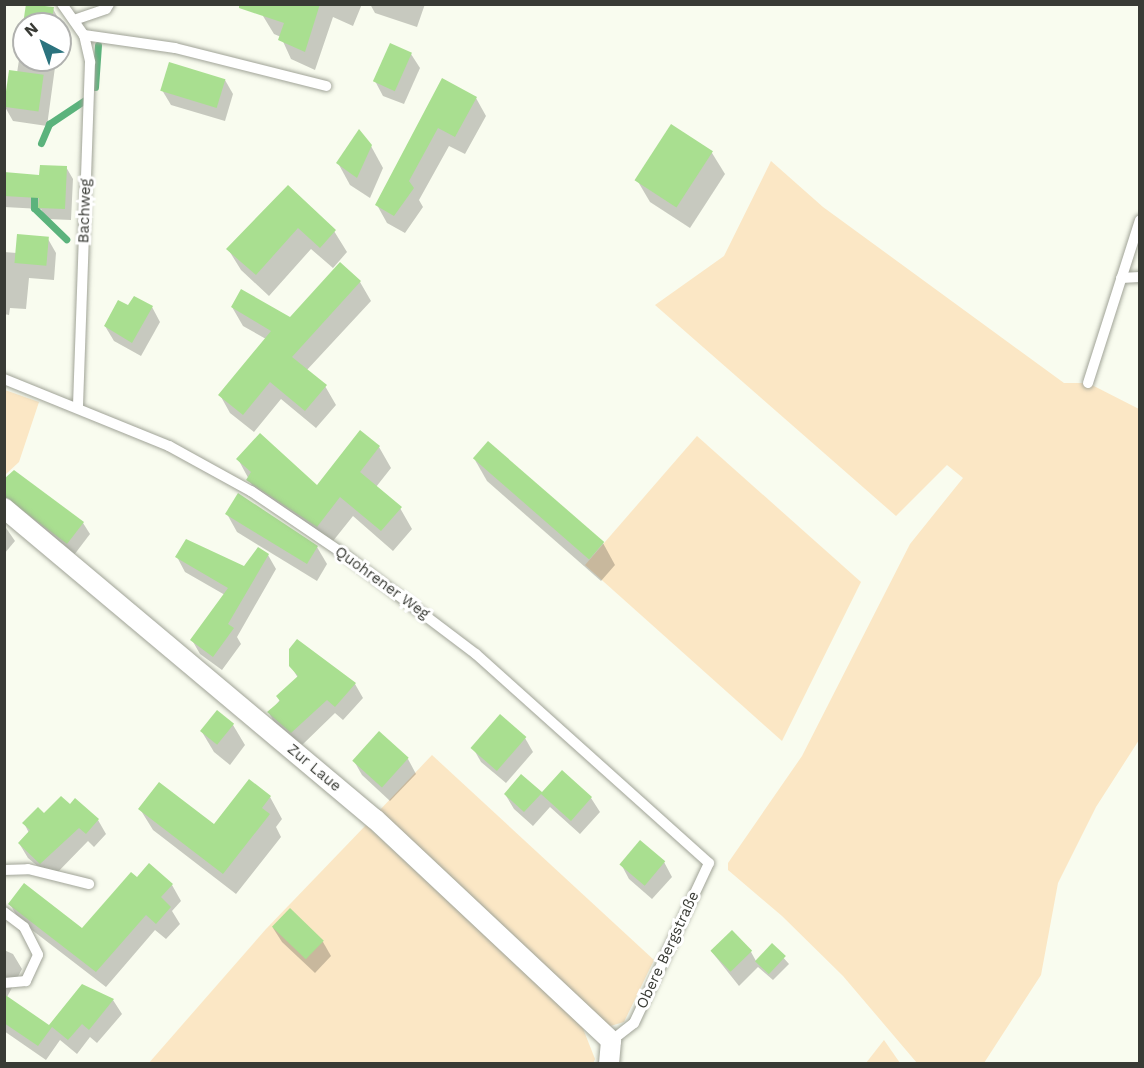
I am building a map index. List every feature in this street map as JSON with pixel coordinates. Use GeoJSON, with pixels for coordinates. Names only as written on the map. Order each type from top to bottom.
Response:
{"type":"FeatureCollection","features":[{"type":"Feature","properties":{"kind":"street","name":"Zur Laue"},"geometry":{"type":"LineString","coordinates":[[4,508],[375,819],[611,1041]]}},
{"type":"Feature","properties":{"kind":"street"},"geometry":{"type":"LineString","coordinates":[[609,1064],[611,1041]]}},
{"type":"Feature","properties":{"kind":"lane","name":"Bachweg"},"geometry":{"type":"LineString","coordinates":[[62,4],[84,35],[90,62],[78,406]]}},
{"type":"Feature","properties":{"kind":"lane"},"geometry":{"type":"LineString","coordinates":[[74,20],[106,9],[109,4]]}},
{"type":"Feature","properties":{"kind":"lane"},"geometry":{"type":"LineString","coordinates":[[84,35],[175,48],[326,86]]}},
{"type":"Feature","properties":{"kind":"lane"},"geometry":{"type":"LineString","coordinates":[[1088,383],[1140,220]]}},
{"type":"Feature","properties":{"kind":"lane"},"geometry":{"type":"LineString","coordinates":[[1121,278],[1140,277]]}},
{"type":"Feature","properties":{"kind":"lane","name":"Quohrener Weg"},"geometry":{"type":"LineString","coordinates":[[4,379],[78,406],[169,446],[251,491],[345,555],[476,654],[709,863]]}},
{"type":"Feature","properties":{"kind":"lane","name":"Obere Bergstraße"},"geometry":{"type":"LineString","coordinates":[[611,1041],[634,1023],[709,863]]}},
{"type":"Feature","properties":{"kind":"lane"},"geometry":{"type":"LineString","coordinates":[[4,870],[28,869],[89,884]]}},
{"type":"Feature","properties":{"kind":"lane"},"geometry":{"type":"LineString","coordinates":[[4,912],[24,927],[38,955],[26,981],[4,983]]}},
{"type":"Feature","properties":{"kind":"shaded area"},"geometry":{"type":"Polygon","coordinates":[[[771,161],[823,207],[1064,383],[1088,383],[1139,409],[1139,740],[1096,807],[1058,883],[1041,975],[984,1063],[917,1063],[843,976],[782,916],[728,870],[728,863],[802,756],[910,544],[963,478],[947,465],[896,516],[655,305],[724,256],[771,161]]]}},
{"type":"Feature","properties":{"kind":"shaded area"},"geometry":{"type":"Polygon","coordinates":[[[5,390],[39,402],[19,462],[5,475],[5,390]]]}},
{"type":"Feature","properties":{"kind":"shaded area"},"geometry":{"type":"Polygon","coordinates":[[[697,436],[861,582],[782,741],[585,565],[697,436]]]}},
{"type":"Feature","properties":{"kind":"shaded area"},"geometry":{"type":"Polygon","coordinates":[[[432,755],[654,960],[624,1022],[607,1027],[377,813],[432,755]]]}},
{"type":"Feature","properties":{"kind":"shaded area"},"geometry":{"type":"Polygon","coordinates":[[[366,825],[582,1026],[595,1059],[593,1064],[148,1064],[266,929],[366,825]]]}},
{"type":"Feature","properties":{"kind":"shaded area"},"geometry":{"type":"Polygon","coordinates":[[[884,1040],[900,1063],[866,1063],[884,1040]]]}},
{"type":"Feature","properties":{"kind":"building"},"geometry":{"type":"Polygon","coordinates":[[[26,4],[54,7],[53,12],[25,12],[26,4]]]}},
{"type":"Feature","properties":{"kind":"building"},"geometry":{"type":"Polygon","coordinates":[[[239,4],[320,4],[305,52],[278,40],[284,23],[239,8],[239,4]]]}},
{"type":"Feature","properties":{"kind":"building"},"geometry":{"type":"Polygon","coordinates":[[[390,43],[412,53],[395,91],[373,81],[390,43]]]}},
{"type":"Feature","properties":{"kind":"building"},"geometry":{"type":"Polygon","coordinates":[[[169,62],[225,79],[217,108],[160,91],[169,62]]]}},
{"type":"Feature","properties":{"kind":"building"},"geometry":{"type":"Polygon","coordinates":[[[9,70],[44,75],[39,112],[4,107],[9,70]]]}},
{"type":"Feature","properties":{"kind":"building"},"geometry":{"type":"Polygon","coordinates":[[[442,78],[477,97],[455,137],[438,128],[409,181],[414,188],[394,216],[375,205],[442,78]]]}},
{"type":"Feature","properties":{"kind":"building"},"geometry":{"type":"Polygon","coordinates":[[[671,124],[713,151],[676,207],[635,180],[671,124]]]}},
{"type":"Feature","properties":{"kind":"building"},"geometry":{"type":"Polygon","coordinates":[[[359,129],[372,145],[357,178],[336,163],[359,129]]]}},
{"type":"Feature","properties":{"kind":"building"},"geometry":{"type":"Polygon","coordinates":[[[40,165],[67,166],[65,209],[38,208],[39,198],[4,196],[4,172],[39,175],[40,165]]]}},
{"type":"Feature","properties":{"kind":"building"},"geometry":{"type":"Polygon","coordinates":[[[288,185],[336,230],[320,248],[298,228],[256,275],[226,249],[288,185]]]}},
{"type":"Feature","properties":{"kind":"building"},"geometry":{"type":"Polygon","coordinates":[[[17,234],[49,237],[46,266],[14,263],[17,234]]]}},
{"type":"Feature","properties":{"kind":"building"},"geometry":{"type":"Polygon","coordinates":[[[340,262],[361,281],[292,357],[327,385],[305,411],[270,382],[243,415],[218,395],[271,331],[231,307],[241,289],[290,317],[340,262]]]}},
{"type":"Feature","properties":{"kind":"building"},"geometry":{"type":"Polygon","coordinates":[[[134,296],[153,306],[132,343],[104,326],[118,300],[128,305],[134,296]]]}},
{"type":"Feature","properties":{"kind":"building"},"geometry":{"type":"Polygon","coordinates":[[[360,430],[380,446],[360,472],[402,507],[381,531],[340,497],[317,527],[246,480],[251,472],[236,459],[260,433],[317,485],[360,430]]]}},
{"type":"Feature","properties":{"kind":"building"},"geometry":{"type":"Polygon","coordinates":[[[488,441],[604,542],[589,559],[473,458],[488,441]]]}},
{"type":"Feature","properties":{"kind":"building"},"geometry":{"type":"Polygon","coordinates":[[[14,470],[84,522],[67,544],[4,496],[4,479],[14,470]]]}},
{"type":"Feature","properties":{"kind":"building"},"geometry":{"type":"Polygon","coordinates":[[[238,493],[318,546],[307,564],[225,514],[238,493]]]}},
{"type":"Feature","properties":{"kind":"building"},"geometry":{"type":"Polygon","coordinates":[[[186,539],[244,566],[258,547],[269,554],[228,624],[234,628],[213,657],[190,640],[228,588],[175,557],[186,539]]]}},
{"type":"Feature","properties":{"kind":"building"},"geometry":{"type":"Polygon","coordinates":[[[297,639],[356,683],[335,707],[327,700],[291,733],[267,712],[280,701],[276,696],[298,676],[289,666],[289,649],[297,639]]]}},
{"type":"Feature","properties":{"kind":"building"},"geometry":{"type":"Polygon","coordinates":[[[217,710],[234,724],[217,745],[200,731],[217,710]]]}},
{"type":"Feature","properties":{"kind":"building"},"geometry":{"type":"Polygon","coordinates":[[[500,714],[526,737],[497,771],[470,748],[500,714]]]}},
{"type":"Feature","properties":{"kind":"building"},"geometry":{"type":"Polygon","coordinates":[[[379,731],[409,758],[382,787],[352,761],[379,731]]]}},
{"type":"Feature","properties":{"kind":"building"},"geometry":{"type":"Polygon","coordinates":[[[562,770],[592,797],[571,821],[541,794],[524,812],[504,794],[521,774],[542,792],[562,770]]]}},
{"type":"Feature","properties":{"kind":"building"},"geometry":{"type":"Polygon","coordinates":[[[249,779],[271,796],[262,808],[270,814],[223,874],[138,809],[159,782],[214,824],[249,779]]]}},
{"type":"Feature","properties":{"kind":"building"},"geometry":{"type":"Polygon","coordinates":[[[61,796],[70,804],[75,798],[99,819],[86,834],[79,828],[40,864],[18,843],[30,830],[22,823],[38,807],[44,813],[61,796]]]}},
{"type":"Feature","properties":{"kind":"building"},"geometry":{"type":"Polygon","coordinates":[[[640,840],[665,861],[645,886],[619,865],[640,840]]]}},
{"type":"Feature","properties":{"kind":"building"},"geometry":{"type":"Polygon","coordinates":[[[149,863],[173,884],[161,897],[171,907],[156,924],[146,915],[96,972],[8,904],[24,883],[82,928],[131,872],[137,877],[149,863]]]}},
{"type":"Feature","properties":{"kind":"building"},"geometry":{"type":"Polygon","coordinates":[[[290,908],[324,941],[306,959],[272,927],[290,908]]]}},
{"type":"Feature","properties":{"kind":"building"},"geometry":{"type":"Polygon","coordinates":[[[732,930],[752,951],[731,972],[710,951],[732,930]]]}},
{"type":"Feature","properties":{"kind":"building"},"geometry":{"type":"Polygon","coordinates":[[[772,943],[786,956],[769,974],[755,961],[772,943]]]}},
{"type":"Feature","properties":{"kind":"building"},"geometry":{"type":"Polygon","coordinates":[[[82,984],[114,999],[89,1030],[82,1024],[68,1040],[52,1027],[38,1046],[4,1023],[4,994],[49,1025],[82,984]]]}},
{"type":"Feature","properties":{"kind":"waterway"},"geometry":{"type":"LineString","coordinates":[[95,87],[98,45]]}},
{"type":"Feature","properties":{"kind":"waterway"},"geometry":{"type":"LineString","coordinates":[[41,143],[49,124],[85,100]]}},
{"type":"Feature","properties":{"kind":"waterway"},"geometry":{"type":"LineString","coordinates":[[34,197],[34,208],[66,239]]}}]}
